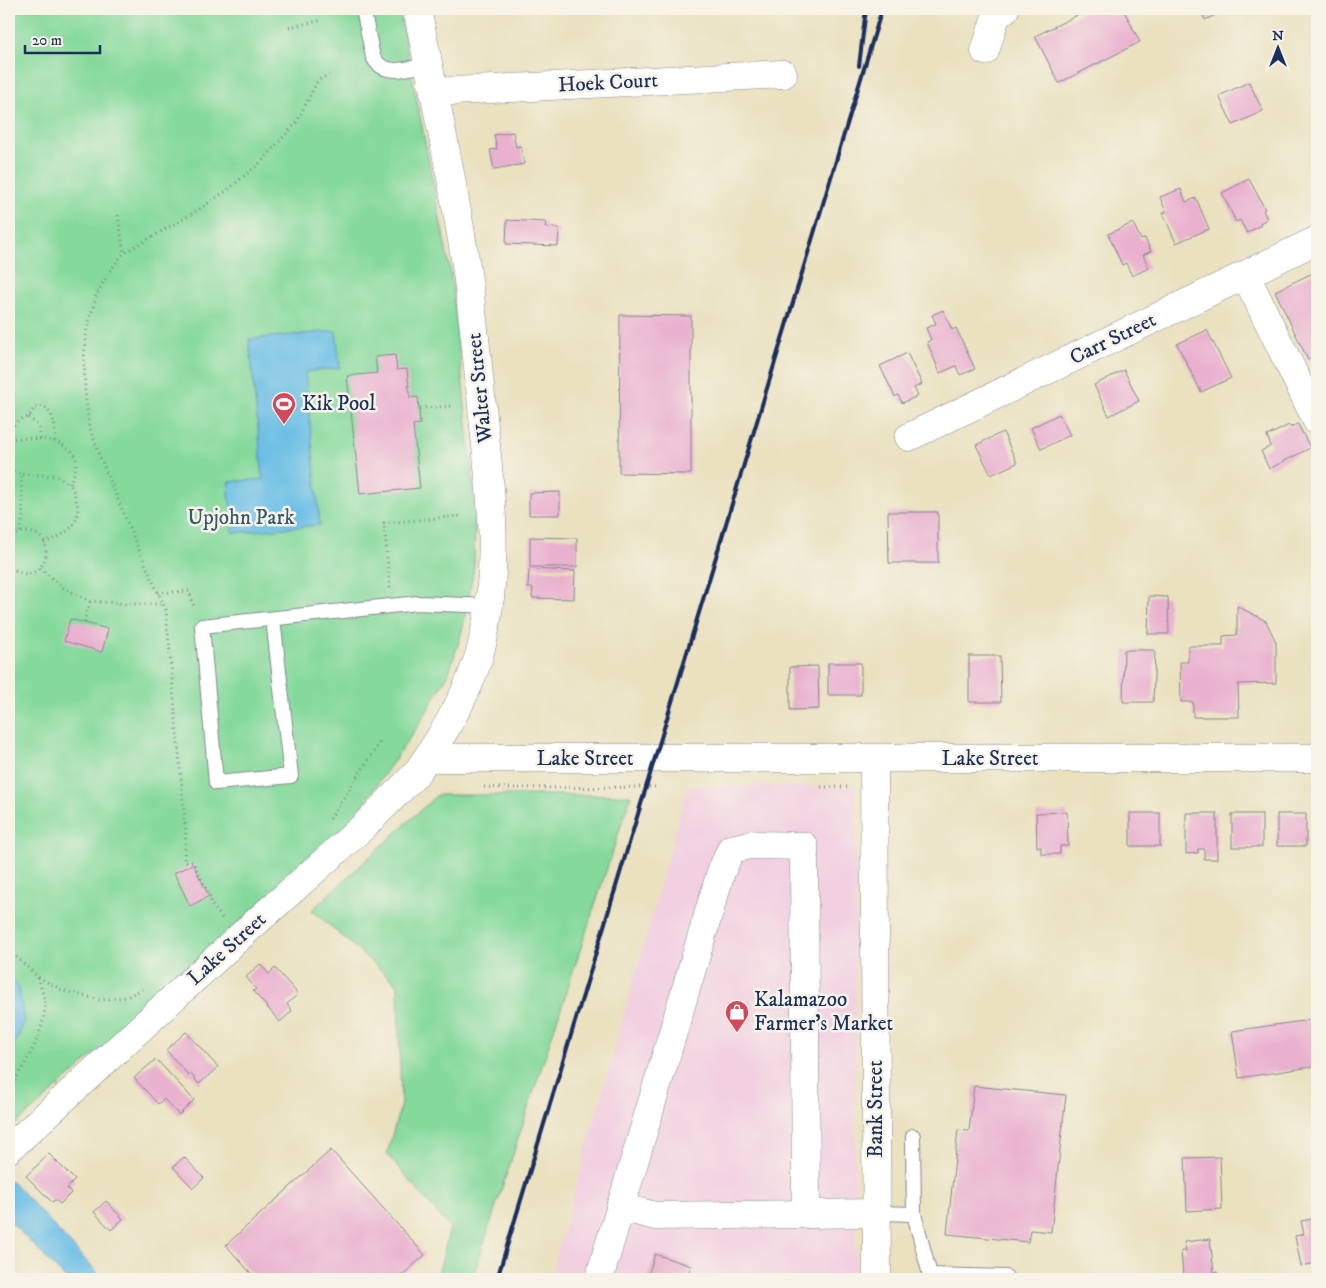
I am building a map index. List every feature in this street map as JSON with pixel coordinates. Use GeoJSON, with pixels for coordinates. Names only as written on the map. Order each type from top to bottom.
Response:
{"type":"FeatureCollection","features":[{"type":"Feature","properties":{"kind":"street","name":"Walter Street"},"geometry":{"type":"LineString","coordinates":[[418,9],[463,249],[473,320],[493,517],[493,563],[489,606],[483,641],[460,704],[443,735],[427,758]]}},
{"type":"Feature","properties":{"kind":"street"},"geometry":{"type":"LineString","coordinates":[[985,51],[996,16],[1005,9]]}},
{"type":"Feature","properties":{"kind":"street","name":"Hoek Court"},"geometry":{"type":"LineString","coordinates":[[434,92],[782,74]]}},
{"type":"Feature","properties":{"kind":"street","name":"Carr Street"},"geometry":{"type":"LineString","coordinates":[[909,437],[1246,276],[1317,240]]}},
{"type":"Feature","properties":{"kind":"street"},"geometry":{"type":"LineString","coordinates":[[1246,276],[1317,422]]}},
{"type":"Feature","properties":{"kind":"street","name":"Lake Street"},"geometry":{"type":"LineString","coordinates":[[9,1150],[236,940],[363,827],[415,775],[427,758],[1317,758]]}},
{"type":"Feature","properties":{"kind":"street","name":"Bank Street"},"geometry":{"type":"LineString","coordinates":[[874,759],[877,1279]]}},
{"type":"Feature","properties":{"kind":"street"},"geometry":{"type":"LineString","coordinates":[[598,1279],[721,872],[731,849],[750,845],[804,846],[806,1214]]}},
{"type":"Feature","properties":{"kind":"street"},"geometry":{"type":"LineString","coordinates":[[620,1207],[655,1216],[876,1213]]}},
{"type":"Feature","properties":{"kind":"lane"},"geometry":{"type":"LineString","coordinates":[[364,9],[373,57],[376,63],[384,69],[392,70],[428,64]]}},
{"type":"Feature","properties":{"kind":"lane"},"geometry":{"type":"LineString","coordinates":[[274,618],[291,776],[216,783],[202,626],[274,618],[418,603],[489,606]]}},
{"type":"Feature","properties":{"kind":"lane"},"geometry":{"type":"LineString","coordinates":[[913,1136],[914,1214],[930,1275],[1006,1277],[1006,1279]]}},
{"type":"Feature","properties":{"kind":"lane"},"geometry":{"type":"LineString","coordinates":[[876,1213],[914,1214]]}},
{"type":"Feature","properties":{"kind":"path"},"geometry":{"type":"LineString","coordinates":[[289,27],[323,20]]}},
{"type":"Feature","properties":{"kind":"path"},"geometry":{"type":"LineString","coordinates":[[222,919],[211,904],[211,898],[192,862],[184,861],[186,832],[166,610],[100,457],[89,425],[85,391],[84,360],[86,333],[96,296],[109,272],[124,253],[195,212],[226,191],[262,161],[296,123],[318,80],[328,75]]}},
{"type":"Feature","properties":{"kind":"path"},"geometry":{"type":"LineString","coordinates":[[118,215],[124,253]]}},
{"type":"Feature","properties":{"kind":"path"},"geometry":{"type":"LineString","coordinates":[[29,417],[34,408],[42,406],[48,408],[56,433],[55,441]]}},
{"type":"Feature","properties":{"kind":"path"},"geometry":{"type":"LineString","coordinates":[[420,408],[452,406]]}},
{"type":"Feature","properties":{"kind":"path"},"geometry":{"type":"LineString","coordinates":[[29,417],[21,418],[14,422],[9,436],[55,441],[69,448],[76,456],[76,468],[70,484]]}},
{"type":"Feature","properties":{"kind":"path"},"geometry":{"type":"LineString","coordinates":[[29,417],[39,428],[40,439]]}},
{"type":"Feature","properties":{"kind":"path"},"geometry":{"type":"LineString","coordinates":[[9,470],[21,474],[56,476],[70,484],[77,498],[78,515],[70,529],[59,537],[44,543]]}},
{"type":"Feature","properties":{"kind":"path"},"geometry":{"type":"LineString","coordinates":[[20,532],[23,518],[21,474]]}},
{"type":"Feature","properties":{"kind":"path"},"geometry":{"type":"LineString","coordinates":[[392,606],[384,523],[460,516]]}},
{"type":"Feature","properties":{"kind":"path"},"geometry":{"type":"LineString","coordinates":[[9,539],[20,532],[34,534],[44,543],[47,556],[40,568],[28,574],[20,573],[9,565]]}},
{"type":"Feature","properties":{"kind":"path"},"geometry":{"type":"LineString","coordinates":[[40,568],[62,587],[90,600],[129,604],[164,604]]}},
{"type":"Feature","properties":{"kind":"path"},"geometry":{"type":"LineString","coordinates":[[158,593],[188,591],[202,626]]}},
{"type":"Feature","properties":{"kind":"path"},"geometry":{"type":"LineString","coordinates":[[84,622],[90,600]]}},
{"type":"Feature","properties":{"kind":"path"},"geometry":{"type":"LineString","coordinates":[[328,822],[381,740]]}},
{"type":"Feature","properties":{"kind":"path"},"geometry":{"type":"LineString","coordinates":[[478,786],[504,788],[663,787]]}},
{"type":"Feature","properties":{"kind":"path"},"geometry":{"type":"LineString","coordinates":[[816,787],[856,787]]}},
{"type":"Feature","properties":{"kind":"path"},"geometry":{"type":"LineString","coordinates":[[215,925],[230,912]]}},
{"type":"Feature","properties":{"kind":"path"},"geometry":{"type":"LineString","coordinates":[[9,950],[38,977],[64,991],[100,1000],[127,996],[144,988]]}},
{"type":"Feature","properties":{"kind":"path"},"geometry":{"type":"LineString","coordinates":[[9,1089],[21,1072],[43,1025],[45,1002],[38,977]]}},
{"type":"Feature","properties":{"kind":"shaded area","name":"Kalamazoo Farmer's Market"},"geometry":{"type":"Polygon","coordinates":[[[688,786],[856,787],[855,1279],[550,1279],[688,786]]]}},
{"type":"Feature","properties":{"kind":"green space","name":"Upjohn Park"},"geometry":{"type":"Polygon","coordinates":[[[9,9],[399,9],[451,275],[475,513],[474,567],[466,615],[448,675],[418,726],[356,815],[9,1130],[9,9]]]}},
{"type":"Feature","properties":{"kind":"green space"},"geometry":{"type":"Polygon","coordinates":[[[437,795],[631,795],[472,1279],[437,1279],[450,1228],[387,1154],[401,1104],[398,985],[312,910],[437,795]]]}},
{"type":"Feature","properties":{"kind":"water","name":"Kik Pool"},"geometry":{"type":"Polygon","coordinates":[[[336,331],[340,368],[305,372],[320,525],[233,533],[228,482],[263,479],[249,339],[336,331]]]}},
{"type":"Feature","properties":{"kind":"water"},"geometry":{"type":"Polygon","coordinates":[[[9,975],[19,987],[24,1023],[9,1056],[9,975]]]}},
{"type":"Feature","properties":{"kind":"water"},"geometry":{"type":"Polygon","coordinates":[[[11,1180],[103,1279],[66,1279],[9,1220],[9,1182],[11,1180]]]}},
{"type":"Feature","properties":{"kind":"building"},"geometry":{"type":"Polygon","coordinates":[[[1090,9],[1123,9],[1140,42],[1059,83],[1035,36],[1090,9]]]}},
{"type":"Feature","properties":{"kind":"building"},"geometry":{"type":"Polygon","coordinates":[[[1200,9],[1228,9],[1205,20],[1200,9]]]}},
{"type":"Feature","properties":{"kind":"building"},"geometry":{"type":"Polygon","coordinates":[[[1249,82],[1263,111],[1233,125],[1219,96],[1249,82]]]}},
{"type":"Feature","properties":{"kind":"building"},"geometry":{"type":"Polygon","coordinates":[[[513,132],[516,147],[521,146],[524,164],[494,169],[490,150],[497,149],[494,135],[513,132]]]}},
{"type":"Feature","properties":{"kind":"building"},"geometry":{"type":"Polygon","coordinates":[[[1249,179],[1265,209],[1263,210],[1267,219],[1247,233],[1240,220],[1236,222],[1222,193],[1249,179]]]}},
{"type":"Feature","properties":{"kind":"building"},"geometry":{"type":"Polygon","coordinates":[[[1181,189],[1186,202],[1196,198],[1209,229],[1176,243],[1163,213],[1166,212],[1160,197],[1181,189]]]}},
{"type":"Feature","properties":{"kind":"building"},"geometry":{"type":"Polygon","coordinates":[[[507,220],[546,222],[545,227],[559,228],[558,246],[506,244],[507,220]]]}},
{"type":"Feature","properties":{"kind":"building"},"geometry":{"type":"Polygon","coordinates":[[[1133,223],[1141,240],[1145,238],[1151,251],[1143,255],[1149,268],[1132,276],[1126,263],[1122,265],[1108,234],[1133,223]]]}},
{"type":"Feature","properties":{"kind":"building"},"geometry":{"type":"Polygon","coordinates":[[[1317,271],[1317,356],[1308,360],[1275,291],[1317,271]]]}},
{"type":"Feature","properties":{"kind":"building"},"geometry":{"type":"Polygon","coordinates":[[[943,310],[952,330],[956,328],[975,369],[960,375],[956,366],[940,373],[927,342],[931,340],[926,328],[936,324],[932,315],[943,310]]]}},
{"type":"Feature","properties":{"kind":"building"},"geometry":{"type":"Polygon","coordinates":[[[620,315],[691,316],[691,474],[619,473],[620,315]]]}},
{"type":"Feature","properties":{"kind":"building"},"geometry":{"type":"Polygon","coordinates":[[[1207,330],[1231,378],[1201,392],[1177,344],[1207,330]]]}},
{"type":"Feature","properties":{"kind":"building"},"geometry":{"type":"Polygon","coordinates":[[[907,353],[922,384],[914,388],[918,396],[902,403],[898,395],[895,397],[880,366],[907,353]]]}},
{"type":"Feature","properties":{"kind":"building"},"geometry":{"type":"Polygon","coordinates":[[[395,355],[397,370],[407,369],[410,398],[418,397],[420,424],[413,425],[420,488],[360,494],[347,376],[377,373],[375,357],[395,355]]]}},
{"type":"Feature","properties":{"kind":"building"},"geometry":{"type":"Polygon","coordinates":[[[1124,370],[1139,401],[1109,416],[1094,385],[1124,370]]]}},
{"type":"Feature","properties":{"kind":"building"},"geometry":{"type":"Polygon","coordinates":[[[1059,414],[1070,435],[1041,449],[1031,428],[1059,414]]]}},
{"type":"Feature","properties":{"kind":"building"},"geometry":{"type":"Polygon","coordinates":[[[1298,424],[1310,448],[1269,469],[1261,451],[1271,446],[1267,436],[1289,425],[1290,427],[1298,424]]]}},
{"type":"Feature","properties":{"kind":"building"},"geometry":{"type":"Polygon","coordinates":[[[1003,432],[1017,463],[991,475],[976,445],[1003,432]]]}},
{"type":"Feature","properties":{"kind":"building"},"geometry":{"type":"Polygon","coordinates":[[[560,492],[560,515],[529,515],[529,493],[560,492]]]}},
{"type":"Feature","properties":{"kind":"building"},"geometry":{"type":"Polygon","coordinates":[[[888,512],[938,512],[938,563],[889,563],[888,512]]]}},
{"type":"Feature","properties":{"kind":"building"},"geometry":{"type":"Polygon","coordinates":[[[530,537],[577,538],[577,567],[530,567],[530,537]]]}},
{"type":"Feature","properties":{"kind":"building"},"geometry":{"type":"Polygon","coordinates":[[[529,569],[575,571],[574,599],[532,598],[533,588],[528,588],[529,569]]]}},
{"type":"Feature","properties":{"kind":"building"},"geometry":{"type":"Polygon","coordinates":[[[1149,596],[1168,597],[1169,634],[1148,634],[1149,596]]]}},
{"type":"Feature","properties":{"kind":"building"},"geometry":{"type":"Polygon","coordinates":[[[1237,606],[1266,621],[1276,642],[1276,683],[1238,684],[1239,717],[1193,717],[1193,702],[1181,702],[1180,662],[1188,662],[1188,646],[1223,646],[1223,636],[1237,635],[1237,606]]]}},
{"type":"Feature","properties":{"kind":"building"},"geometry":{"type":"Polygon","coordinates":[[[70,619],[108,629],[102,652],[64,641],[70,619]]]}},
{"type":"Feature","properties":{"kind":"building"},"geometry":{"type":"Polygon","coordinates":[[[1124,650],[1155,650],[1153,702],[1123,702],[1124,650]]]}},
{"type":"Feature","properties":{"kind":"building"},"geometry":{"type":"Polygon","coordinates":[[[969,656],[1000,656],[1001,702],[969,702],[969,656]]]}},
{"type":"Feature","properties":{"kind":"building"},"geometry":{"type":"Polygon","coordinates":[[[828,663],[861,663],[861,695],[828,695],[828,663]]]}},
{"type":"Feature","properties":{"kind":"building"},"geometry":{"type":"Polygon","coordinates":[[[818,666],[819,709],[790,710],[790,667],[818,666]]]}},
{"type":"Feature","properties":{"kind":"building"},"geometry":{"type":"Polygon","coordinates":[[[1067,812],[1068,846],[1060,846],[1060,854],[1041,854],[1041,847],[1037,847],[1036,813],[1067,812]]]}},
{"type":"Feature","properties":{"kind":"building"},"geometry":{"type":"Polygon","coordinates":[[[1130,813],[1160,813],[1160,846],[1130,846],[1130,813]]]}},
{"type":"Feature","properties":{"kind":"building"},"geometry":{"type":"Polygon","coordinates":[[[1186,813],[1217,813],[1217,859],[1204,859],[1204,849],[1198,849],[1198,853],[1186,854],[1186,813]]]}},
{"type":"Feature","properties":{"kind":"building"},"geometry":{"type":"Polygon","coordinates":[[[1232,814],[1262,814],[1262,847],[1232,847],[1232,814]]]}},
{"type":"Feature","properties":{"kind":"building"},"geometry":{"type":"Polygon","coordinates":[[[1277,814],[1306,814],[1306,846],[1277,846],[1277,814]]]}},
{"type":"Feature","properties":{"kind":"building"},"geometry":{"type":"Polygon","coordinates":[[[193,864],[209,896],[190,906],[174,873],[193,864]]]}},
{"type":"Feature","properties":{"kind":"building"},"geometry":{"type":"Polygon","coordinates":[[[260,964],[269,974],[275,968],[298,994],[287,1004],[292,1011],[280,1022],[253,991],[256,989],[246,977],[260,964]]]}},
{"type":"Feature","properties":{"kind":"building"},"geometry":{"type":"Polygon","coordinates":[[[1317,1019],[1317,1066],[1239,1078],[1232,1031],[1317,1019]]]}},
{"type":"Feature","properties":{"kind":"building"},"geometry":{"type":"Polygon","coordinates":[[[186,1032],[218,1067],[199,1084],[191,1074],[189,1076],[166,1050],[186,1032]]]}},
{"type":"Feature","properties":{"kind":"building"},"geometry":{"type":"Polygon","coordinates":[[[156,1059],[194,1100],[179,1115],[164,1099],[158,1104],[134,1078],[156,1059]]]}},
{"type":"Feature","properties":{"kind":"building"},"geometry":{"type":"Polygon","coordinates":[[[974,1086],[1066,1095],[1051,1232],[1030,1230],[1028,1242],[947,1234],[958,1130],[969,1131],[974,1086]]]}},
{"type":"Feature","properties":{"kind":"building"},"geometry":{"type":"Polygon","coordinates":[[[331,1150],[425,1255],[398,1279],[256,1279],[226,1245],[331,1150]]]}},
{"type":"Feature","properties":{"kind":"building"},"geometry":{"type":"Polygon","coordinates":[[[49,1154],[75,1180],[67,1188],[71,1193],[60,1204],[55,1200],[52,1202],[26,1176],[49,1154]]]}},
{"type":"Feature","properties":{"kind":"building"},"geometry":{"type":"Polygon","coordinates":[[[184,1157],[204,1178],[193,1188],[173,1167],[184,1157]]]}},
{"type":"Feature","properties":{"kind":"building"},"geometry":{"type":"Polygon","coordinates":[[[1220,1157],[1222,1209],[1187,1211],[1185,1158],[1220,1157]]]}},
{"type":"Feature","properties":{"kind":"building"},"geometry":{"type":"Polygon","coordinates":[[[106,1201],[123,1219],[111,1230],[94,1212],[106,1201]]]}},
{"type":"Feature","properties":{"kind":"building"},"geometry":{"type":"Polygon","coordinates":[[[1317,1218],[1317,1263],[1301,1266],[1295,1236],[1304,1234],[1301,1221],[1317,1218]]]}},
{"type":"Feature","properties":{"kind":"building"},"geometry":{"type":"Polygon","coordinates":[[[1210,1239],[1214,1272],[1217,1272],[1218,1279],[1189,1279],[1188,1276],[1183,1276],[1181,1251],[1186,1251],[1184,1242],[1210,1239]]]}},
{"type":"Feature","properties":{"kind":"building"},"geometry":{"type":"Polygon","coordinates":[[[655,1254],[691,1266],[686,1279],[647,1279],[655,1254]]]}},
{"type":"Feature","properties":{"kind":"railway"},"geometry":{"type":"LineString","coordinates":[[859,66],[866,9]]}},
{"type":"Feature","properties":{"kind":"railway"},"geometry":{"type":"LineString","coordinates":[[497,1279],[882,9]]}},
{"type":"Feature","properties":{"kind":"place","name":"Kik Pool"},"geometry":{"type":"Point","coordinates":[284,425]}},
{"type":"Feature","properties":{"kind":"place","name":"Kalamazoo Farmer's Market"},"geometry":{"type":"Point","coordinates":[737,1033]}}]}
